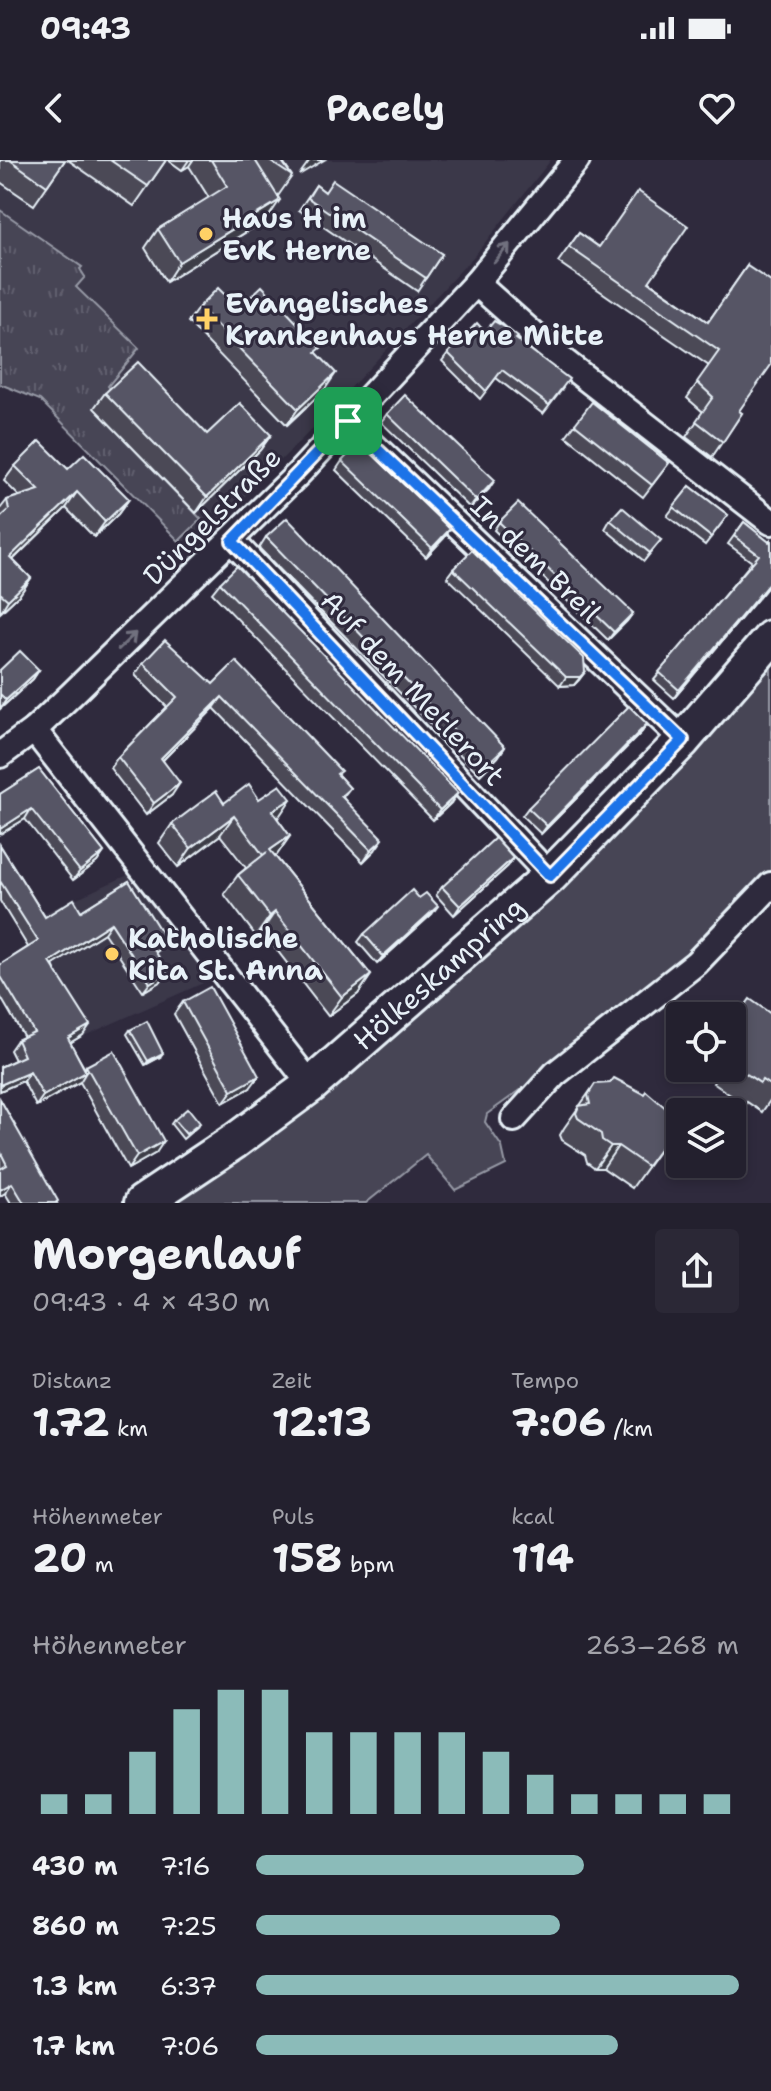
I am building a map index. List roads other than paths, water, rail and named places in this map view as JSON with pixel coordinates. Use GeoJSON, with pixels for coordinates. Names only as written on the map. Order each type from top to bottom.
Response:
{"type":"FeatureCollection","features":[{"type":"Feature","properties":{"kind":"street","name":"Düngelstraße"},"geometry":{"type":"LineString","coordinates":[[0,755],[34,730],[232,541],[476,283],[577,160]]}},
{"type":"Feature","properties":{"kind":"street"},"geometry":{"type":"LineString","coordinates":[[476,283],[573,368],[771,522]]}},
{"type":"Feature","properties":{"kind":"street","name":"In dem Breil"},"geometry":{"type":"LineString","coordinates":[[348,421],[683,740]]}},
{"type":"Feature","properties":{"kind":"street","name":"Auf dem Metlerort"},"geometry":{"type":"LineString","coordinates":[[232,541],[550,876]]}},
{"type":"Feature","properties":{"kind":"street","name":"Hölkeskampring"},"geometry":{"type":"LineString","coordinates":[[142,1203],[196,1169],[311,1085],[550,876],[683,740],[771,638]]}},
{"type":"Feature","properties":{"kind":"street"},"geometry":{"type":"LineString","coordinates":[[34,730],[311,1085]]}},
{"type":"Feature","properties":{"kind":"street"},"geometry":{"type":"LineString","coordinates":[[514,1119],[555,1074],[696,963],[771,885]]}},
{"type":"Feature","properties":{"kind":"place","name":"Haus H im EvK Herne"},"geometry":{"type":"Point","coordinates":[206,234]}},
{"type":"Feature","properties":{"kind":"place","name":"Evangelisches Krankenhaus Herne Mitte"},"geometry":{"type":"Point","coordinates":[207,319]}},
{"type":"Feature","properties":{"kind":"place","name":"Katholische Kita St. Anna"},"geometry":{"type":"Point","coordinates":[112,954]}}]}
